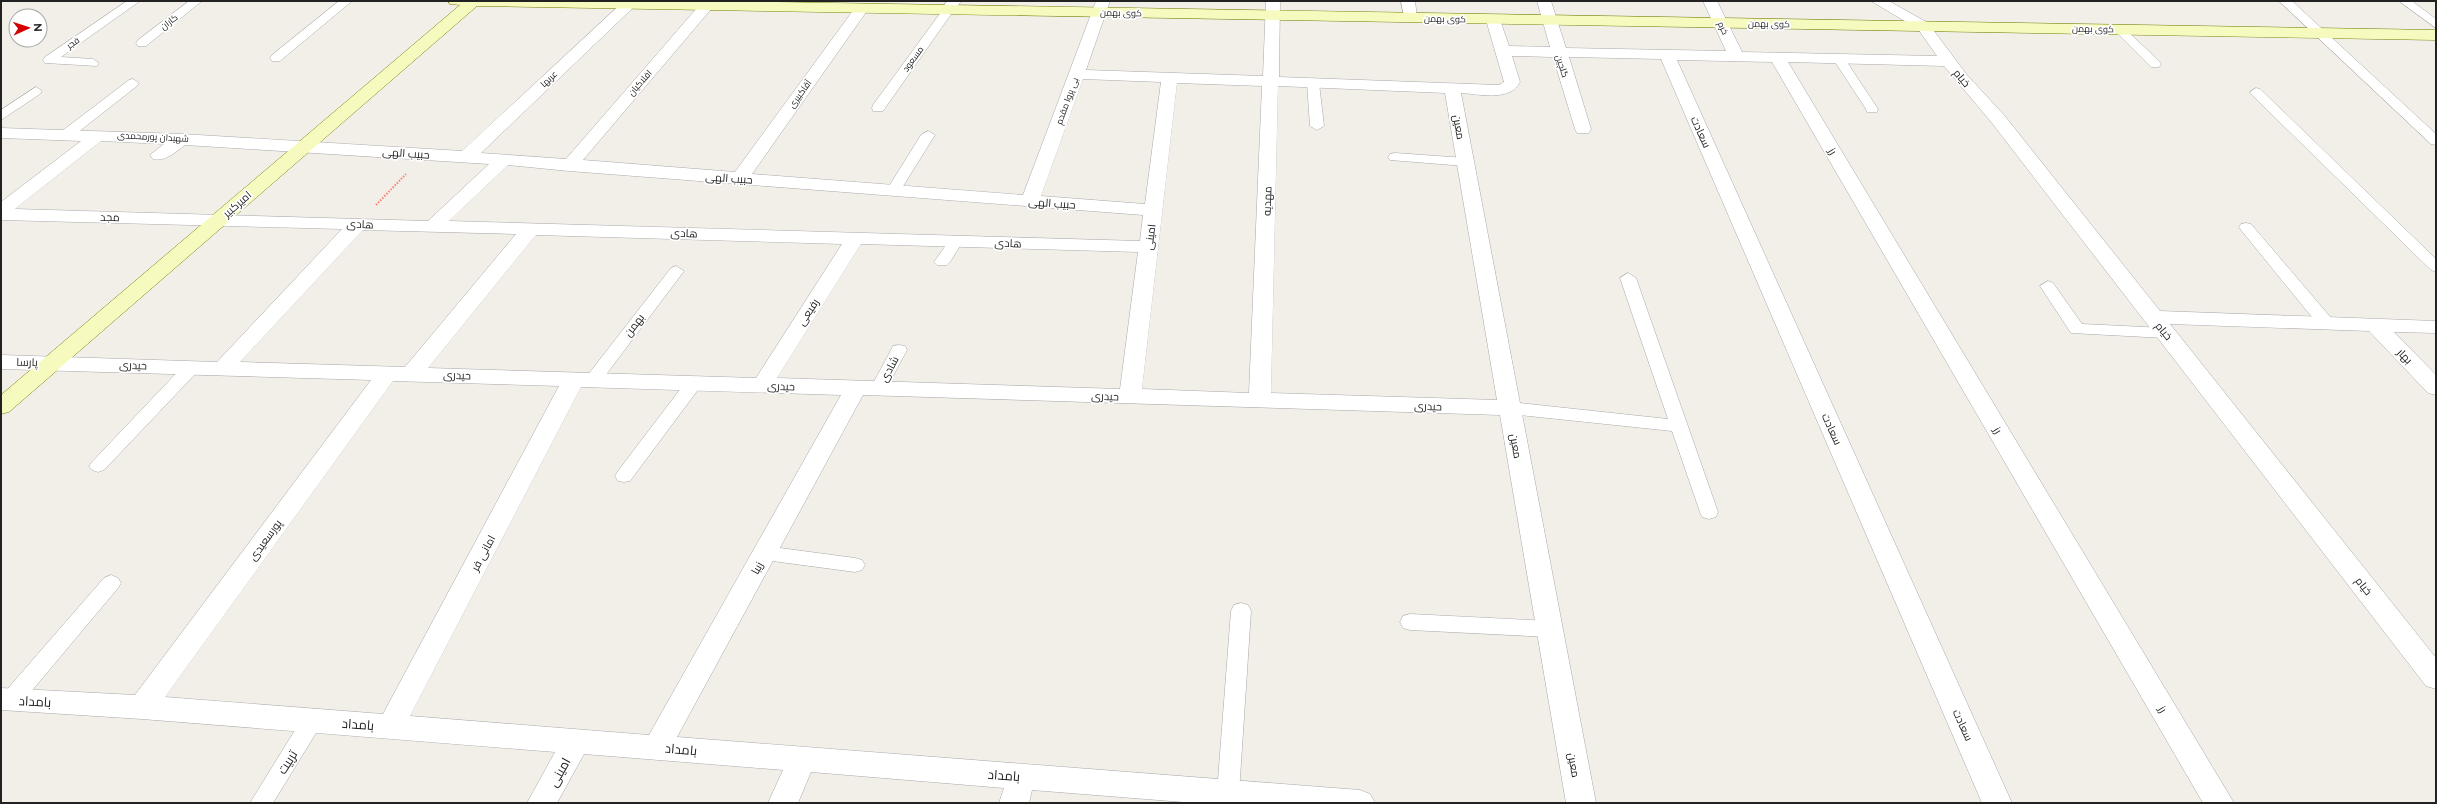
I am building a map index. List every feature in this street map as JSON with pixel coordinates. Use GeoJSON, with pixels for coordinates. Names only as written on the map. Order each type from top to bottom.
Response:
{"type":"FeatureCollection","features":[{"type":"Feature","properties":{"kind":"street","name":"کوی بهمن"},"geometry":{"type":"LineString","coordinates":[[455,1],[816,4],[862,8],[951,5],[1273,8],[1410,18],[1494,20],[2317,33],[2435,33]]}},
{"type":"Feature","properties":{"kind":"street","name":"امیرکبیر"},"geometry":{"type":"LineString","coordinates":[[1,407],[474,1]]}},
{"type":"Feature","properties":{"kind":"street"},"geometry":{"type":"LineString","coordinates":[[1408,1],[1410,18]]}},
{"type":"Feature","properties":{"kind":"street","name":"گلچین"},"geometry":{"type":"LineString","coordinates":[[1544,1],[1583,130]]}},
{"type":"Feature","properties":{"kind":"street","name":"خرم"},"geometry":{"type":"LineString","coordinates":[[1710,1],[1736,56]]}},
{"type":"Feature","properties":{"kind":"street","name":"خیام"},"geometry":{"type":"LineString","coordinates":[[1878,1],[1924,26],[1949,61],[2003,125],[2436,678]]}},
{"type":"Feature","properties":{"kind":"street","name":"عربها"},"geometry":{"type":"LineString","coordinates":[[465,158],[631,3]]}},
{"type":"Feature","properties":{"kind":"street","name":"افلاکیان"},"geometry":{"type":"LineString","coordinates":[[569,166],[709,3]]}},
{"type":"Feature","properties":{"kind":"street","name":"بی پروا مقدم"},"geometry":{"type":"LineString","coordinates":[[1030,202],[1100,7]]}},
{"type":"Feature","properties":{"kind":"street","name":"آقاکبیری"},"geometry":{"type":"LineString","coordinates":[[739,179],[862,8]]}},
{"type":"Feature","properties":{"kind":"street","name":"مهدیه"},"geometry":{"type":"LineString","coordinates":[[1260,401],[1273,8]]}},
{"type":"Feature","properties":{"kind":"street"},"geometry":{"type":"LineString","coordinates":[[1077,74],[1491,91],[1510,86],[1512,82],[1494,20]]}},
{"type":"Feature","properties":{"kind":"street"},"geometry":{"type":"LineString","coordinates":[[1503,52],[1558,51],[1778,58],[1949,61]]}},
{"type":"Feature","properties":{"kind":"street","name":"سعادت"},"geometry":{"type":"LineString","coordinates":[[1667,54],[1997,803]]}},
{"type":"Feature","properties":{"kind":"street","name":"رز"},"geometry":{"type":"LineString","coordinates":[[1778,58],[2219,803]]}},
{"type":"Feature","properties":{"kind":"street","name":"امینی"},"geometry":{"type":"LineString","coordinates":[[1130,397],[1170,77]]}},
{"type":"Feature","properties":{"kind":"street","name":"معین"},"geometry":{"type":"LineString","coordinates":[[1452,89],[1581,803]]}},
{"type":"Feature","properties":{"kind":"street","name":"شهیدان پورمحمدی"},"geometry":{"type":"LineString","coordinates":[[1,133],[99,135],[305,145]]}},
{"type":"Feature","properties":{"kind":"street"},"geometry":{"type":"LineString","coordinates":[[1,212],[99,135]]}},
{"type":"Feature","properties":{"kind":"street"},"geometry":{"type":"LineString","coordinates":[[159,155],[182,139]]}},
{"type":"Feature","properties":{"kind":"street","name":"حبیب الهی"},"geometry":{"type":"LineString","coordinates":[[305,145],[1030,202],[1153,210]]}},
{"type":"Feature","properties":{"kind":"street"},"geometry":{"type":"LineString","coordinates":[[433,226],[502,161]]}},
{"type":"Feature","properties":{"kind":"street","name":"مجد"},"geometry":{"type":"LineString","coordinates":[[1,212],[219,220]]}},
{"type":"Feature","properties":{"kind":"street","name":"هادی"},"geometry":{"type":"LineString","coordinates":[[219,220],[1149,247]]}},
{"type":"Feature","properties":{"kind":"street"},"geometry":{"type":"LineString","coordinates":[[223,368],[358,224]]}},
{"type":"Feature","properties":{"kind":"street","name":"پورسعیدی"},"geometry":{"type":"LineString","coordinates":[[142,707],[399,373],[531,229]]}},
{"type":"Feature","properties":{"kind":"street","name":"رفیعی"},"geometry":{"type":"LineString","coordinates":[[762,385],[855,238]]}},
{"type":"Feature","properties":{"kind":"street"},"geometry":{"type":"LineString","coordinates":[[2152,316],[2436,327]]}},
{"type":"Feature","properties":{"kind":"street","name":"بهار"},"geometry":{"type":"LineString","coordinates":[[2374,324],[2436,388]]}},
{"type":"Feature","properties":{"kind":"street","name":"پارسا"},"geometry":{"type":"LineString","coordinates":[[1,362],[52,362]]}},
{"type":"Feature","properties":{"kind":"street","name":"حیدری"},"geometry":{"type":"LineString","coordinates":[[52,362],[867,389],[1510,408]]}},
{"type":"Feature","properties":{"kind":"street","name":"امانی فر"},"geometry":{"type":"LineString","coordinates":[[391,726],[584,379]]}},
{"type":"Feature","properties":{"kind":"street","name":"زیبا"},"geometry":{"type":"LineString","coordinates":[[658,748],[765,553],[867,389]]}},
{"type":"Feature","properties":{"kind":"street","name":"بامداد"},"geometry":{"type":"LineString","coordinates":[[6,700],[142,707],[313,720],[1022,776],[1228,793],[1286,800],[1360,803]]}},
{"type":"Feature","properties":{"kind":"street","name":"امینی"},"geometry":{"type":"LineString","coordinates":[[542,803],[576,741]]}},
{"type":"Feature","properties":{"kind":"street"},"geometry":{"type":"LineString","coordinates":[[783,803],[802,759]]}},
{"type":"Feature","properties":{"kind":"street"},"geometry":{"type":"LineString","coordinates":[[1014,803],[1022,776]]}},
{"type":"Feature","properties":{"kind":"lane","name":"فجر"},"geometry":{"type":"LineString","coordinates":[[93,63],[49,60],[134,1]]}},
{"type":"Feature","properties":{"kind":"lane","name":"کاران"},"geometry":{"type":"LineString","coordinates":[[142,43],[196,1]]}},
{"type":"Feature","properties":{"kind":"lane"},"geometry":{"type":"LineString","coordinates":[[276,58],[346,1]]}},
{"type":"Feature","properties":{"kind":"lane"},"geometry":{"type":"LineString","coordinates":[[2285,1],[2317,33],[2436,141]]}},
{"type":"Feature","properties":{"kind":"lane"},"geometry":{"type":"LineString","coordinates":[[2405,1],[2435,33]]}},
{"type":"Feature","properties":{"kind":"lane","name":"مسعود"},"geometry":{"type":"LineString","coordinates":[[878,108],[951,5]]}},
{"type":"Feature","properties":{"kind":"lane"},"geometry":{"type":"LineString","coordinates":[[2120,30],[2155,64]]}},
{"type":"Feature","properties":{"kind":"lane"},"geometry":{"type":"LineString","coordinates":[[1839,59],[1872,109]]}},
{"type":"Feature","properties":{"kind":"lane"},"geometry":{"type":"LineString","coordinates":[[67,134],[132,83]]}},
{"type":"Feature","properties":{"kind":"lane"},"geometry":{"type":"LineString","coordinates":[[1313,83],[1317,126]]}},
{"type":"Feature","properties":{"kind":"lane"},"geometry":{"type":"LineString","coordinates":[[1,116],[36,90]]}},
{"type":"Feature","properties":{"kind":"lane"},"geometry":{"type":"LineString","coordinates":[[2256,92],[2436,267]]}},
{"type":"Feature","properties":{"kind":"lane"},"geometry":{"type":"LineString","coordinates":[[893,191],[928,135]]}},
{"type":"Feature","properties":{"kind":"lane"},"geometry":{"type":"LineString","coordinates":[[1395,156],[1465,162]]}},
{"type":"Feature","properties":{"kind":"lane"},"geometry":{"type":"LineString","coordinates":[[2246,227],[2326,323]]}},
{"type":"Feature","properties":{"kind":"lane"},"geometry":{"type":"LineString","coordinates":[[942,262],[956,242]]}},
{"type":"Feature","properties":{"kind":"lane","name":"بهمن"},"geometry":{"type":"LineString","coordinates":[[584,379],[676,271]]}},
{"type":"Feature","properties":{"kind":"lane"},"geometry":{"type":"LineString","coordinates":[[1628,278],[1709,512]]}},
{"type":"Feature","properties":{"kind":"lane"},"geometry":{"type":"LineString","coordinates":[[2048,286],[2077,329],[2165,332]]}},
{"type":"Feature","properties":{"kind":"lane","name":"شادی"},"geometry":{"type":"LineString","coordinates":[[867,389],[899,350]]}},
{"type":"Feature","properties":{"kind":"lane"},"geometry":{"type":"LineString","coordinates":[[98,466],[192,367]]}},
{"type":"Feature","properties":{"kind":"lane"},"geometry":{"type":"LineString","coordinates":[[624,476],[694,383]]}},
{"type":"Feature","properties":{"kind":"lane"},"geometry":{"type":"LineString","coordinates":[[1510,408],[1678,426]]}},
{"type":"Feature","properties":{"kind":"lane"},"geometry":{"type":"LineString","coordinates":[[765,553],[855,566]]}},
{"type":"Feature","properties":{"kind":"lane"},"geometry":{"type":"LineString","coordinates":[[6,700],[111,583]]}},
{"type":"Feature","properties":{"kind":"lane"},"geometry":{"type":"LineString","coordinates":[[1228,793],[1242,612]]}},
{"type":"Feature","properties":{"kind":"lane"},"geometry":{"type":"LineString","coordinates":[[1410,622],[1550,628]]}},
{"type":"Feature","properties":{"kind":"lane","name":"تربیت"},"geometry":{"type":"LineString","coordinates":[[261,803],[313,720]]}},
{"type":"Feature","properties":{"kind":"path"},"geometry":{"type":"LineString","coordinates":[[358,224],[425,155]]}}]}
